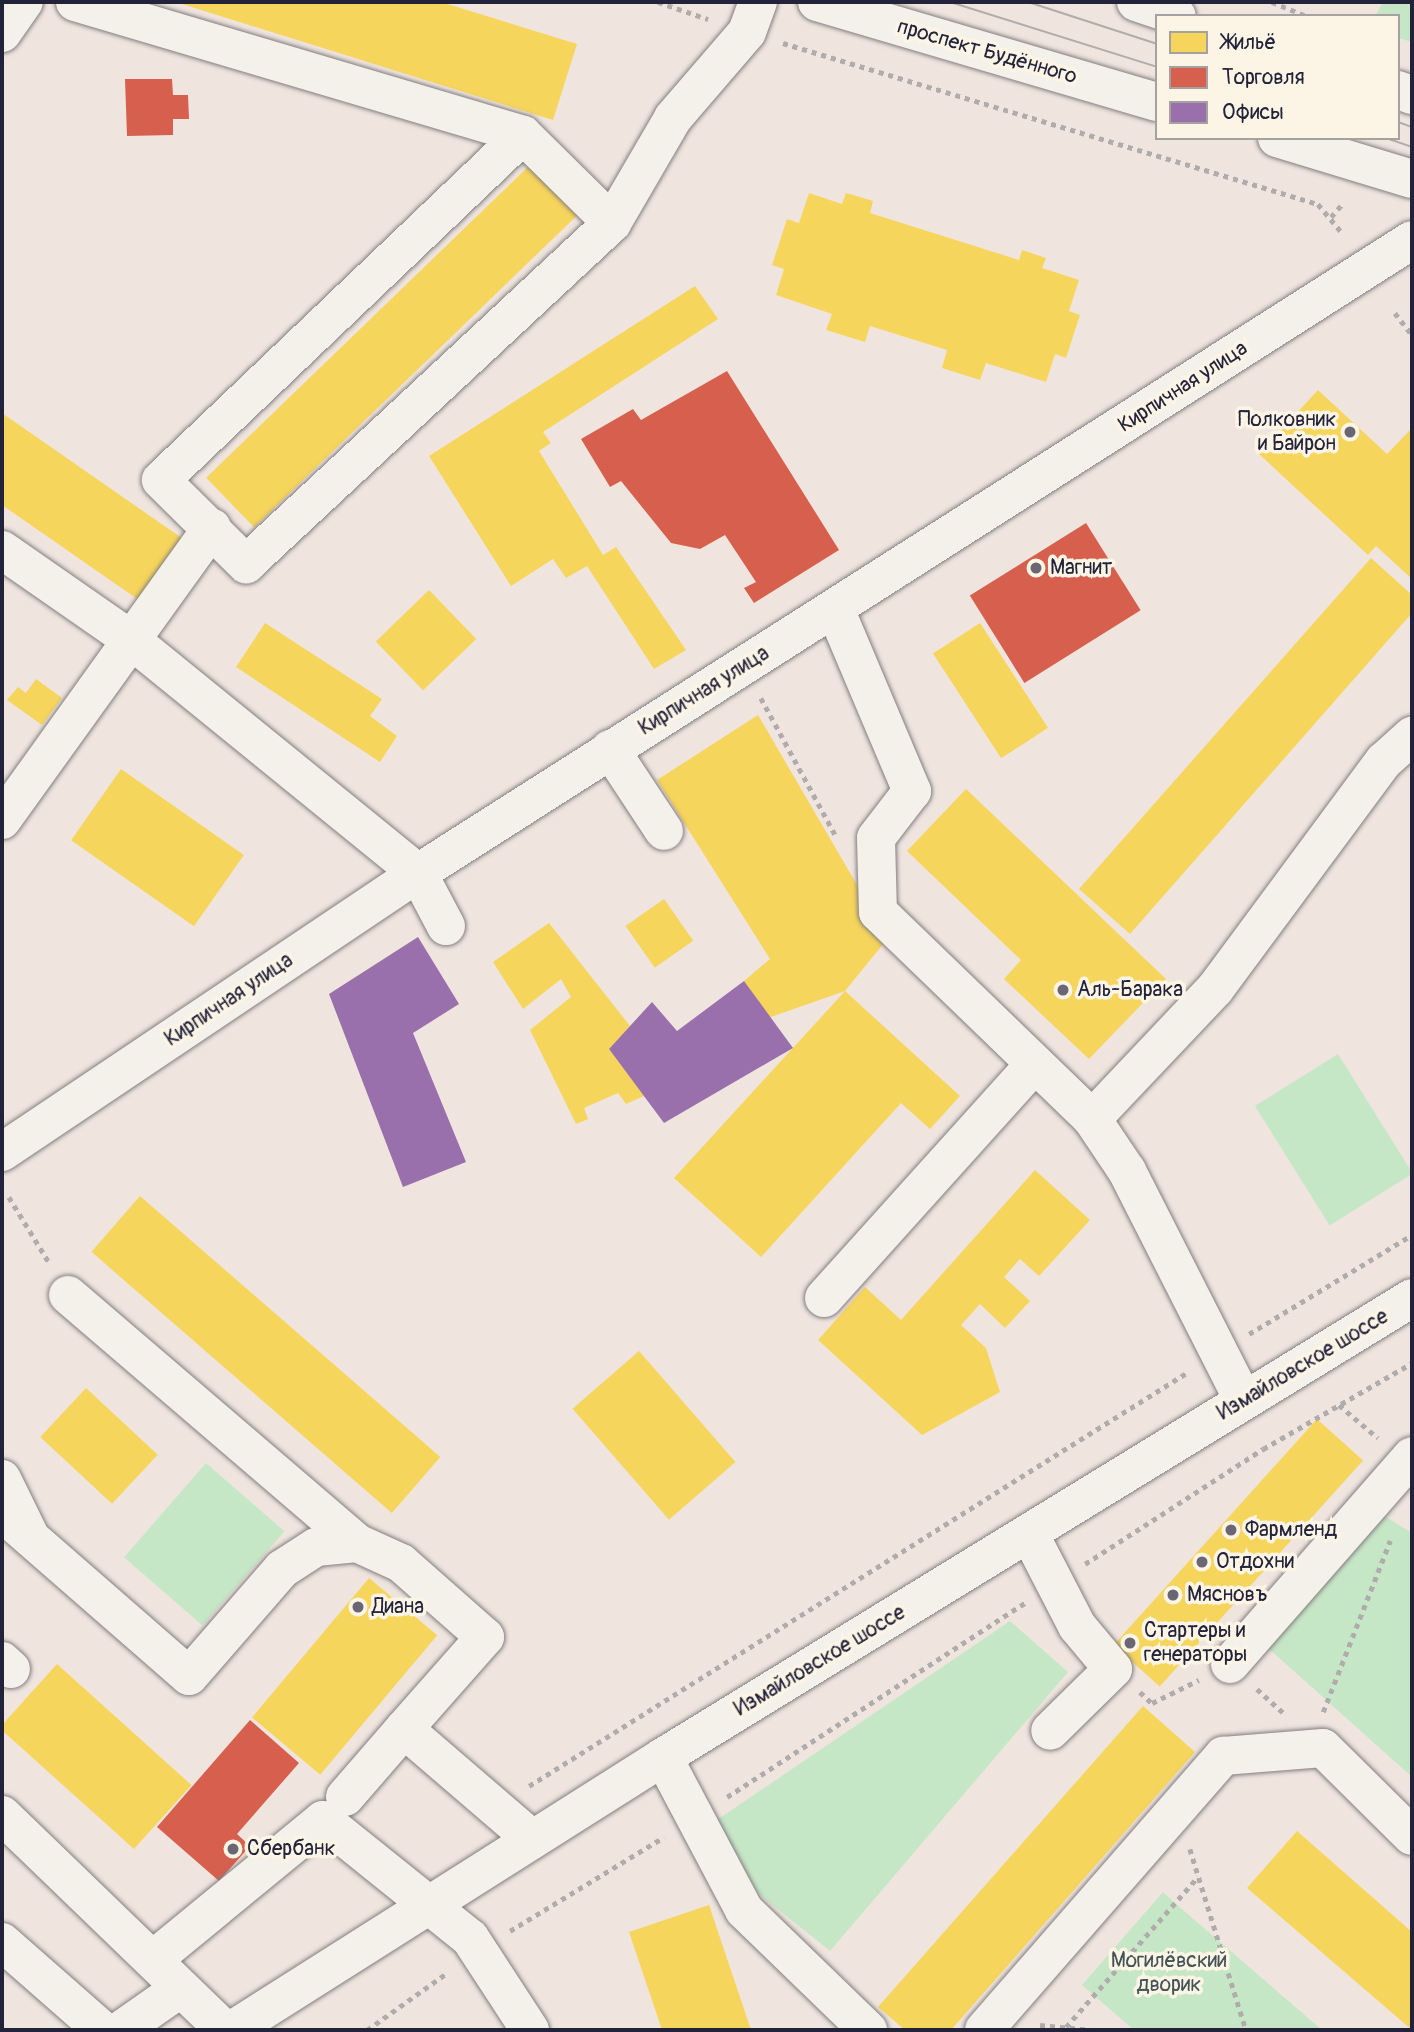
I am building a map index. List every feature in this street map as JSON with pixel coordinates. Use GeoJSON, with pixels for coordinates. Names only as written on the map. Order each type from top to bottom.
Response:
{"type":"FeatureCollection","features":[{"type":"Feature","properties":{"kind":"main road"},"geometry":{"type":"LineString","coordinates":[[2,33],[24,2]]}},
{"type":"Feature","properties":{"kind":"main road"},"geometry":{"type":"LineString","coordinates":[[75,2],[523,135],[612,223]]}},
{"type":"Feature","properties":{"kind":"main road","name":"проспект Будённого"},"geometry":{"type":"LineString","coordinates":[[817,2],[1155,101]]}},
{"type":"Feature","properties":{"kind":"main road"},"geometry":{"type":"LineString","coordinates":[[1136,2],[1171,14]]}},
{"type":"Feature","properties":{"kind":"main road"},"geometry":{"type":"LineString","coordinates":[[523,135],[162,480],[246,564],[612,223],[673,118],[753,17]]}},
{"type":"Feature","properties":{"kind":"main road"},"geometry":{"type":"LineString","coordinates":[[1284,140],[1412,179]]}},
{"type":"Feature","properties":{"kind":"main road","name":"Кирпичная улица"},"geometry":{"type":"LineString","coordinates":[[2,1152],[418,873],[610,749],[835,610],[1412,240]]}},
{"type":"Feature","properties":{"kind":"main road"},"geometry":{"type":"LineString","coordinates":[[2,820],[212,528]]}},
{"type":"Feature","properties":{"kind":"main road"},"geometry":{"type":"LineString","coordinates":[[2,550],[130,639],[418,873],[446,926]]}},
{"type":"Feature","properties":{"kind":"main road"},"geometry":{"type":"LineString","coordinates":[[835,610],[912,791],[876,838],[878,912],[1092,1119],[1127,1171],[1215,1355],[1244,1400]]}},
{"type":"Feature","properties":{"kind":"main road"},"geometry":{"type":"LineString","coordinates":[[1092,1119],[1214,989],[1384,761],[1412,736]]}},
{"type":"Feature","properties":{"kind":"main road"},"geometry":{"type":"LineString","coordinates":[[610,749],[663,831]]}},
{"type":"Feature","properties":{"kind":"main road"},"geometry":{"type":"LineString","coordinates":[[824,1298],[1035,1064]]}},
{"type":"Feature","properties":{"kind":"main road"},"geometry":{"type":"LineString","coordinates":[[68,1295],[356,1542],[401,1563],[485,1637],[345,1797]]}},
{"type":"Feature","properties":{"kind":"main road","name":"Измайловское шоссе"},"geometry":{"type":"LineString","coordinates":[[232,2030],[663,1756],[1412,1300]]}},
{"type":"Feature","properties":{"kind":"main road"},"geometry":{"type":"LineString","coordinates":[[1230,1664],[1409,1459]]}},
{"type":"Feature","properties":{"kind":"main road"},"geometry":{"type":"LineString","coordinates":[[2,1479],[16,1524],[189,1676],[282,1569],[316,1547],[356,1542]]}},
{"type":"Feature","properties":{"kind":"main road"},"geometry":{"type":"LineString","coordinates":[[1029,1533],[1077,1626],[1112,1669],[1050,1731]]}},
{"type":"Feature","properties":{"kind":"main road"},"geometry":{"type":"LineString","coordinates":[[404,1729],[532,1839]]}},
{"type":"Feature","properties":{"kind":"main road"},"geometry":{"type":"LineString","coordinates":[[984,2030],[1223,1756],[1317,1743],[1412,1836]]}},
{"type":"Feature","properties":{"kind":"main road"},"geometry":{"type":"LineString","coordinates":[[663,1756],[744,1910],[856,2027]]}},
{"type":"Feature","properties":{"kind":"main road"},"geometry":{"type":"LineString","coordinates":[[2,1815],[155,1958],[181,1988],[225,2030]]}},
{"type":"Feature","properties":{"kind":"main road"},"geometry":{"type":"LineString","coordinates":[[155,1958],[323,1820],[478,1950],[530,2030]]}},
{"type":"Feature","properties":{"kind":"main road"},"geometry":{"type":"LineString","coordinates":[[2,1942],[102,2030]]}},
{"type":"Feature","properties":{"kind":"main road"},"geometry":{"type":"LineString","coordinates":[[121,2030],[181,1988]]}},
{"type":"Feature","properties":{"kind":"path"},"geometry":{"type":"LineString","coordinates":[[658,2],[753,17],[1318,204],[1343,234]]}},
{"type":"Feature","properties":{"kind":"path"},"geometry":{"type":"LineString","coordinates":[[1272,2],[1302,14]]}},
{"type":"Feature","properties":{"kind":"path"},"geometry":{"type":"LineString","coordinates":[[1331,217],[1343,203]]}},
{"type":"Feature","properties":{"kind":"path"},"geometry":{"type":"LineString","coordinates":[[1395,313],[1412,335]]}},
{"type":"Feature","properties":{"kind":"path"},"geometry":{"type":"LineString","coordinates":[[761,698],[845,853]]}},
{"type":"Feature","properties":{"kind":"path"},"geometry":{"type":"LineString","coordinates":[[9,1197],[68,1295]]}},
{"type":"Feature","properties":{"kind":"path"},"geometry":{"type":"LineString","coordinates":[[495,1807],[1215,1355],[1412,1235]]}},
{"type":"Feature","properties":{"kind":"path"},"geometry":{"type":"LineString","coordinates":[[368,2030],[478,1950],[695,1818],[1055,1584],[1339,1405],[1412,1363]]}},
{"type":"Feature","properties":{"kind":"path"},"geometry":{"type":"LineString","coordinates":[[1339,1405],[1409,1459]]}},
{"type":"Feature","properties":{"kind":"path"},"geometry":{"type":"LineString","coordinates":[[1112,1669],[1152,1703],[1230,1664],[1317,1743],[1392,1534]]}},
{"type":"Feature","properties":{"kind":"path"},"geometry":{"type":"LineString","coordinates":[[1177,1808],[1246,2030]]}},
{"type":"Feature","properties":{"kind":"path"},"geometry":{"type":"LineString","coordinates":[[1066,2027],[1199,1877]]}},
{"type":"Feature","properties":{"kind":"green space"},"geometry":{"type":"Polygon","coordinates":[[[1383,2],[1412,2],[1412,42],[1400,39],[1400,14],[1376,14],[1383,2]]]}},
{"type":"Feature","properties":{"kind":"green space"},"geometry":{"type":"Polygon","coordinates":[[[1338,1054],[1412,1174],[1330,1226],[1255,1106],[1338,1054]]]}},
{"type":"Feature","properties":{"kind":"green space"},"geometry":{"type":"Polygon","coordinates":[[[206,1463],[284,1531],[202,1626],[124,1557],[206,1463]]]}},
{"type":"Feature","properties":{"kind":"green space"},"geometry":{"type":"Polygon","coordinates":[[[1383,1515],[1412,1533],[1412,1777],[1268,1648],[1383,1515]]]}},
{"type":"Feature","properties":{"kind":"green space"},"geometry":{"type":"Polygon","coordinates":[[[1010,1621],[1068,1672],[830,1951],[759,1894],[714,1822],[1010,1621]]]}},
{"type":"Feature","properties":{"kind":"green space","name":"Могилёвский дворик"},"geometry":{"type":"Polygon","coordinates":[[[1163,1892],[1322,2030],[1134,2030],[1082,1985],[1163,1892]]]}},
{"type":"Feature","properties":{"kind":"building: Жильё"},"geometry":{"type":"Polygon","coordinates":[[[441,2],[577,44],[553,120],[182,4],[441,2]]]}},
{"type":"Feature","properties":{"kind":"building: Жильё"},"geometry":{"type":"Polygon","coordinates":[[[532,163],[580,213],[254,527],[206,478],[532,163]]]}},
{"type":"Feature","properties":{"kind":"building: Жильё"},"geometry":{"type":"Polygon","coordinates":[[[809,193],[842,204],[846,193],[873,201],[870,213],[1019,260],[1022,250],[1046,258],[1042,268],[1079,280],[1069,311],[1080,315],[1066,358],[1055,354],[1046,382],[986,363],[980,380],[942,368],[947,350],[870,326],[865,342],[826,330],[832,314],[776,295],[784,269],[772,265],[787,219],[799,223],[809,193]]]}},
{"type":"Feature","properties":{"kind":"building: Жильё"},"geometry":{"type":"Polygon","coordinates":[[[695,286],[718,319],[543,432],[551,443],[539,451],[603,555],[616,547],[686,650],[654,669],[587,566],[566,578],[553,559],[511,586],[429,456],[695,286]]]}},
{"type":"Feature","properties":{"kind":"building: Жильё"},"geometry":{"type":"Polygon","coordinates":[[[1318,390],[1387,454],[1412,428],[1412,579],[1376,546],[1368,555],[1259,454],[1318,390]]]}},
{"type":"Feature","properties":{"kind":"building: Жильё"},"geometry":{"type":"Polygon","coordinates":[[[2,413],[186,541],[143,603],[2,505],[2,413]]]}},
{"type":"Feature","properties":{"kind":"building: Жильё"},"geometry":{"type":"Polygon","coordinates":[[[1371,558],[1412,595],[1412,613],[1130,934],[1079,889],[1371,558]]]}},
{"type":"Feature","properties":{"kind":"building: Жильё"},"geometry":{"type":"Polygon","coordinates":[[[429,590],[476,639],[423,690],[376,641],[429,590]]]}},
{"type":"Feature","properties":{"kind":"building: Жильё"},"geometry":{"type":"Polygon","coordinates":[[[265,623],[382,699],[370,716],[397,736],[380,762],[236,667],[265,623]]]}},
{"type":"Feature","properties":{"kind":"building: Жильё"},"geometry":{"type":"Polygon","coordinates":[[[980,623],[1048,728],[1001,758],[933,653],[980,623]]]}},
{"type":"Feature","properties":{"kind":"building: Жильё"},"geometry":{"type":"Polygon","coordinates":[[[36,679],[62,698],[42,725],[7,700],[18,687],[26,693],[36,679]]]}},
{"type":"Feature","properties":{"kind":"building: Жильё"},"geometry":{"type":"Polygon","coordinates":[[[758,715],[888,938],[845,991],[768,1018],[744,981],[770,959],[657,780],[758,715]]]}},
{"type":"Feature","properties":{"kind":"building: Жильё"},"geometry":{"type":"Polygon","coordinates":[[[121,769],[244,855],[194,926],[71,840],[121,769]]]}},
{"type":"Feature","properties":{"kind":"building: Жильё"},"geometry":{"type":"Polygon","coordinates":[[[966,789],[1166,979],[1089,1059],[1004,979],[1021,960],[907,851],[966,789]]]}},
{"type":"Feature","properties":{"kind":"building: Жильё"},"geometry":{"type":"Polygon","coordinates":[[[664,899],[693,941],[655,968],[625,926],[664,899]]]}},
{"type":"Feature","properties":{"kind":"building: Жильё"},"geometry":{"type":"Polygon","coordinates":[[[549,923],[630,1026],[609,1049],[644,1096],[626,1104],[618,1093],[584,1108],[588,1119],[576,1124],[530,1030],[571,997],[561,979],[523,1009],[493,962],[549,923]]]}},
{"type":"Feature","properties":{"kind":"building: Жильё"},"geometry":{"type":"Polygon","coordinates":[[[845,991],[960,1096],[930,1129],[901,1103],[761,1257],[674,1178],[845,991]]]}},
{"type":"Feature","properties":{"kind":"building: Жильё"},"geometry":{"type":"Polygon","coordinates":[[[1035,1170],[1090,1220],[1039,1276],[1020,1259],[1004,1277],[1030,1301],[1005,1328],[980,1304],[961,1325],[986,1348],[1000,1392],[922,1435],[818,1340],[865,1287],[901,1320],[1035,1170]]]}},
{"type":"Feature","properties":{"kind":"building: Жильё"},"geometry":{"type":"Polygon","coordinates":[[[140,1196],[440,1457],[392,1513],[91,1252],[140,1196]]]}},
{"type":"Feature","properties":{"kind":"building: Жильё"},"geometry":{"type":"Polygon","coordinates":[[[639,1351],[735,1462],[669,1520],[573,1409],[639,1351]]]}},
{"type":"Feature","properties":{"kind":"building: Жильё"},"geometry":{"type":"Polygon","coordinates":[[[86,1388],[158,1455],[112,1504],[40,1437],[86,1388]]]}},
{"type":"Feature","properties":{"kind":"building: Жильё"},"geometry":{"type":"Polygon","coordinates":[[[1317,1419],[1363,1460],[1160,1686],[1114,1645],[1317,1419]]]}},
{"type":"Feature","properties":{"kind":"building: Жильё"},"geometry":{"type":"Polygon","coordinates":[[[369,1578],[437,1635],[320,1775],[252,1717],[369,1578]]]}},
{"type":"Feature","properties":{"kind":"building: Жильё"},"geometry":{"type":"Polygon","coordinates":[[[57,1664],[192,1785],[134,1849],[2,1730],[2,1725],[57,1664]]]}},
{"type":"Feature","properties":{"kind":"building: Жильё"},"geometry":{"type":"Polygon","coordinates":[[[1143,1706],[1195,1752],[951,2030],[905,2030],[878,2007],[1143,1706]]]}},
{"type":"Feature","properties":{"kind":"building: Жильё"},"geometry":{"type":"Polygon","coordinates":[[[1297,1831],[1412,1932],[1412,2030],[1247,1888],[1297,1831]]]}},
{"type":"Feature","properties":{"kind":"building: Жильё"},"geometry":{"type":"Polygon","coordinates":[[[709,1905],[751,2030],[662,2030],[629,1932],[709,1905]]]}},
{"type":"Feature","properties":{"kind":"building: Торговля"},"geometry":{"type":"Polygon","coordinates":[[[125,79],[172,79],[173,95],[188,95],[189,119],[173,119],[173,135],[127,136],[125,79]]]}},
{"type":"Feature","properties":{"kind":"building: Торговля"},"geometry":{"type":"Polygon","coordinates":[[[727,371],[839,550],[754,603],[744,588],[756,582],[725,535],[700,549],[671,543],[621,481],[610,487],[581,439],[633,409],[641,420],[727,371]]]}},
{"type":"Feature","properties":{"kind":"building: Торговля"},"geometry":{"type":"Polygon","coordinates":[[[1086,523],[1141,610],[1024,683],[970,596],[1086,523]]]}},
{"type":"Feature","properties":{"kind":"building: Торговля"},"geometry":{"type":"Polygon","coordinates":[[[250,1720],[299,1763],[237,1834],[250,1846],[219,1881],[157,1827],[250,1720]]]}},
{"type":"Feature","properties":{"kind":"building: Офисы"},"geometry":{"type":"Polygon","coordinates":[[[418,937],[459,1004],[413,1033],[466,1162],[403,1187],[329,994],[418,937]]]}},
{"type":"Feature","properties":{"kind":"building: Офисы"},"geometry":{"type":"Polygon","coordinates":[[[744,981],[793,1048],[664,1123],[609,1049],[652,1002],[677,1031],[744,981]]]}},
{"type":"Feature","properties":{"kind":"tram line"},"geometry":{"type":"LineString","coordinates":[[950,2],[1155,66]]}},
{"type":"Feature","properties":{"kind":"tram line"},"geometry":{"type":"LineString","coordinates":[[1028,2],[1155,43]]}},
{"type":"Feature","properties":{"kind":"tram line"},"geometry":{"type":"LineString","coordinates":[[1400,123],[1412,127]]}},
{"type":"Feature","properties":{"kind":"tram line"},"geometry":{"type":"LineString","coordinates":[[1392,140],[1412,147]]}},
{"type":"Feature","properties":{"kind":"place","name":"Полковник и Байрон"},"geometry":{"type":"Point","coordinates":[1350,432]}},
{"type":"Feature","properties":{"kind":"place","name":"Магнит"},"geometry":{"type":"Point","coordinates":[1036,568]}},
{"type":"Feature","properties":{"kind":"place","name":"Аль-Барака"},"geometry":{"type":"Point","coordinates":[1063,990]}},
{"type":"Feature","properties":{"kind":"place","name":"Фармленд"},"geometry":{"type":"Point","coordinates":[1231,1530]}},
{"type":"Feature","properties":{"kind":"place","name":"Отдохни"},"geometry":{"type":"Point","coordinates":[1202,1562]}},
{"type":"Feature","properties":{"kind":"place","name":"Мясновъ"},"geometry":{"type":"Point","coordinates":[1173,1595]}},
{"type":"Feature","properties":{"kind":"place","name":"Диана"},"geometry":{"type":"Point","coordinates":[358,1607]}},
{"type":"Feature","properties":{"kind":"place","name":"Стартеры и генераторы"},"geometry":{"type":"Point","coordinates":[1130,1643]}},
{"type":"Feature","properties":{"kind":"place","name":"Сбербанк"},"geometry":{"type":"Point","coordinates":[233,1849]}}]}
